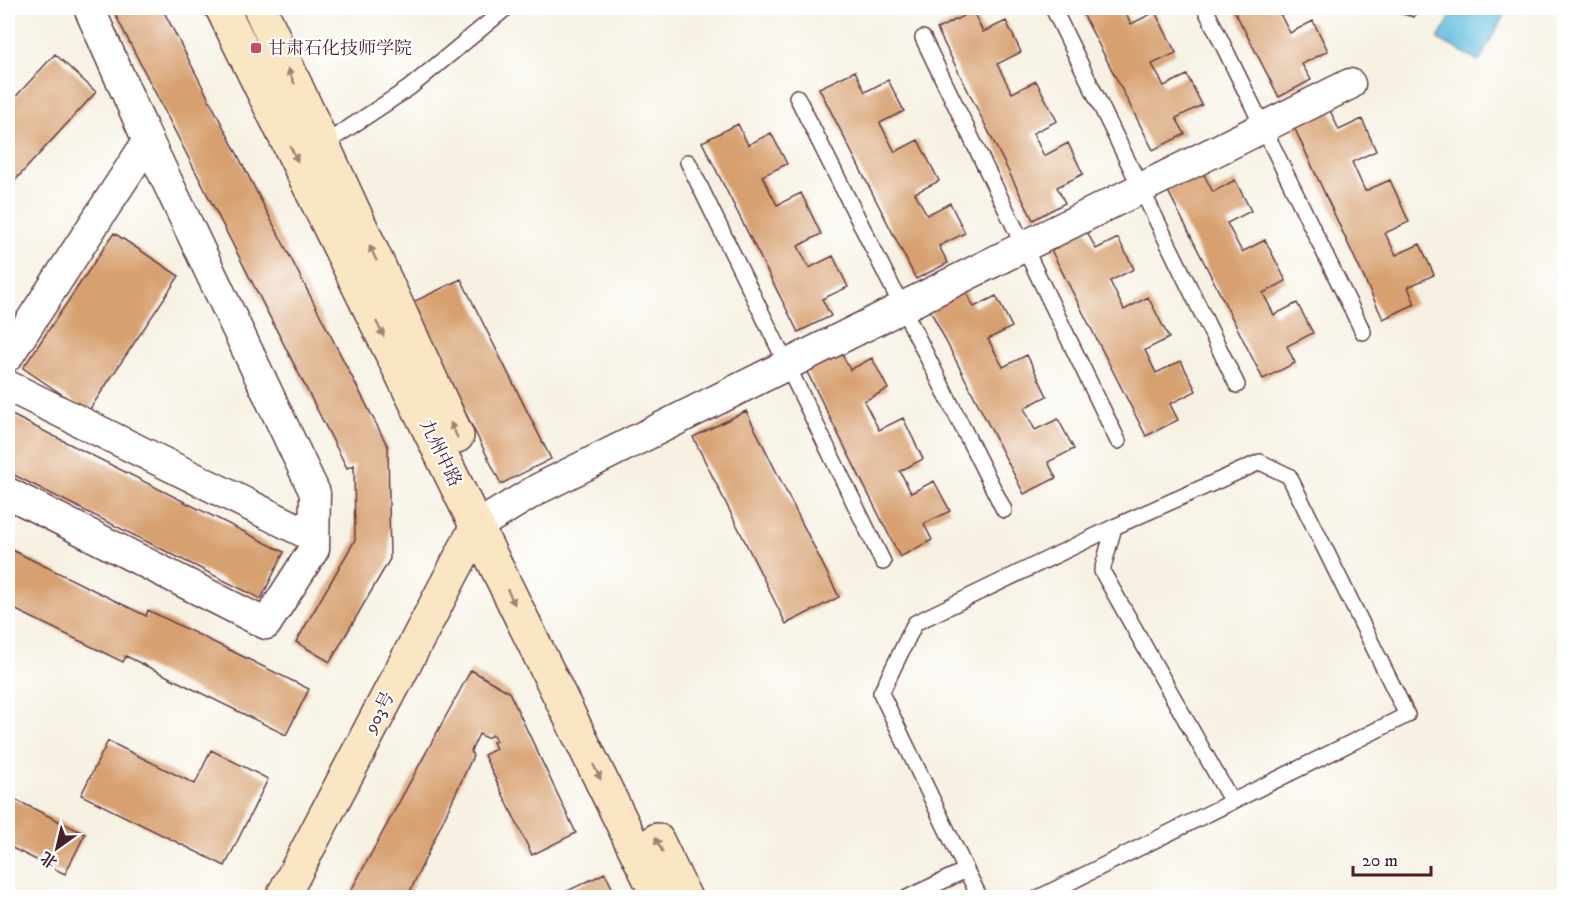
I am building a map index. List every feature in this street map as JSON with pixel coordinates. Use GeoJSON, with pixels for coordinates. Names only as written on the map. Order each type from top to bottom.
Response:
{"type":"FeatureCollection","features":[{"type":"Feature","properties":{"kind":"street"},"geometry":{"type":"LineString","coordinates":[[8,493],[266,624],[314,549],[315,493],[148,141],[88,8]]}},
{"type":"Feature","properties":{"kind":"street","name":"九州中路"},"geometry":{"type":"LineString","coordinates":[[222,8],[491,534],[659,897]]}},
{"type":"Feature","properties":{"kind":"street"},"geometry":{"type":"LineString","coordinates":[[260,8],[323,145],[491,534],[685,897]]}},
{"type":"Feature","properties":{"kind":"street"},"geometry":{"type":"LineString","coordinates":[[304,897],[446,615],[491,534],[538,489],[1350,84]]}},
{"type":"Feature","properties":{"kind":"street"},"geometry":{"type":"LineString","coordinates":[[8,356],[148,141]]}},
{"type":"Feature","properties":{"kind":"street"},"geometry":{"type":"LineString","coordinates":[[8,386],[314,537]]}},
{"type":"Feature","properties":{"kind":"street","name":"903号"},"geometry":{"type":"LineString","coordinates":[[282,897],[491,534]]}},
{"type":"Feature","properties":{"kind":"lane"},"geometry":{"type":"LineString","coordinates":[[323,145],[409,88],[506,8]]}},
{"type":"Feature","properties":{"kind":"lane"},"geometry":{"type":"LineString","coordinates":[[1053,8],[1237,385]]}},
{"type":"Feature","properties":{"kind":"lane"},"geometry":{"type":"LineString","coordinates":[[1205,8],[1363,332]]}},
{"type":"Feature","properties":{"kind":"lane"},"geometry":{"type":"LineString","coordinates":[[923,38],[1118,441]]}},
{"type":"Feature","properties":{"kind":"lane"},"geometry":{"type":"LineString","coordinates":[[797,97],[1004,510]]}},
{"type":"Feature","properties":{"kind":"lane"},"geometry":{"type":"LineString","coordinates":[[688,162],[883,562]]}},
{"type":"Feature","properties":{"kind":"lane"},"geometry":{"type":"LineString","coordinates":[[980,897],[881,693],[915,623],[1114,527],[1260,462],[1289,476],[1407,715],[1038,897]]}},
{"type":"Feature","properties":{"kind":"lane"},"geometry":{"type":"LineString","coordinates":[[1114,527],[1102,571],[1232,802]]}},
{"type":"Feature","properties":{"kind":"lane"},"geometry":{"type":"LineString","coordinates":[[907,897],[966,870]]}},
{"type":"Feature","properties":{"kind":"water"},"geometry":{"type":"Polygon","coordinates":[[[1456,8],[1508,8],[1479,61],[1438,39],[1456,8]]]}},
{"type":"Feature","properties":{"kind":"building"},"geometry":{"type":"Polygon","coordinates":[[[112,8],[162,8],[388,447],[390,559],[330,662],[296,642],[355,540],[354,465],[347,468],[112,8]]]}},
{"type":"Feature","properties":{"kind":"building"},"geometry":{"type":"Polygon","coordinates":[[[1080,8],[1123,8],[1131,24],[1155,12],[1176,53],[1152,64],[1164,86],[1187,75],[1202,105],[1176,118],[1185,134],[1153,150],[1080,8]]]}},
{"type":"Feature","properties":{"kind":"building"},"geometry":{"type":"Polygon","coordinates":[[[1233,8],[1284,8],[1278,10],[1290,33],[1313,21],[1328,51],[1302,64],[1311,80],[1279,97],[1233,8]]]}},
{"type":"Feature","properties":{"kind":"building"},"geometry":{"type":"Polygon","coordinates":[[[1383,8],[1417,8],[1414,17],[1383,8]]]}},
{"type":"Feature","properties":{"kind":"building"},"geometry":{"type":"Polygon","coordinates":[[[973,11],[983,32],[1006,21],[1021,52],[997,64],[1012,93],[1036,81],[1057,121],[1033,133],[1044,156],[1068,143],[1083,174],[1057,187],[1065,203],[1033,220],[937,29],[973,11]]]}},
{"type":"Feature","properties":{"kind":"building"},"geometry":{"type":"Polygon","coordinates":[[[55,54],[96,92],[8,188],[8,105],[55,54]]]}},
{"type":"Feature","properties":{"kind":"building"},"geometry":{"type":"Polygon","coordinates":[[[855,71],[865,92],[888,80],[904,111],[880,123],[895,152],[918,140],[939,181],[915,193],[927,215],[950,203],[965,233],[939,246],[948,263],[916,279],[819,88],[855,71]]]}},
{"type":"Feature","properties":{"kind":"building"},"geometry":{"type":"Polygon","coordinates":[[[1329,108],[1339,130],[1362,119],[1376,151],[1352,162],[1365,191],[1390,180],[1409,222],[1385,233],[1396,255],[1420,244],[1434,275],[1408,287],[1415,304],[1383,319],[1293,125],[1329,108]]]}},
{"type":"Feature","properties":{"kind":"building"},"geometry":{"type":"Polygon","coordinates":[[[738,124],[748,145],[771,133],[787,164],[762,176],[777,205],[801,193],[821,234],[798,246],[809,268],[833,256],[848,287],[822,299],[831,316],[798,332],[702,142],[738,124]]]}},
{"type":"Feature","properties":{"kind":"building"},"geometry":{"type":"Polygon","coordinates":[[[1202,171],[1213,192],[1235,180],[1251,211],[1227,223],[1242,252],[1265,240],[1286,281],[1263,293],[1274,315],[1297,303],[1313,333],[1287,346],[1295,363],[1263,379],[1167,189],[1202,171]]]}},
{"type":"Feature","properties":{"kind":"building"},"geometry":{"type":"Polygon","coordinates":[[[1085,228],[1096,249],[1118,238],[1134,269],[1110,281],[1124,310],[1148,297],[1169,338],[1145,350],[1156,373],[1181,361],[1196,391],[1170,404],[1178,420],[1146,436],[1049,246],[1085,228]]]}},
{"type":"Feature","properties":{"kind":"building"},"geometry":{"type":"Polygon","coordinates":[[[114,233],[179,276],[88,412],[23,368],[114,233]]]}},
{"type":"Feature","properties":{"kind":"building"},"geometry":{"type":"Polygon","coordinates":[[[461,279],[551,459],[501,484],[411,303],[461,279]]]}},
{"type":"Feature","properties":{"kind":"building"},"geometry":{"type":"Polygon","coordinates":[[[963,286],[974,307],[996,296],[1012,327],[988,339],[1003,367],[1027,355],[1047,396],[1024,408],[1035,430],[1058,419],[1074,449],[1048,462],[1056,478],[1024,494],[927,304],[963,286]]]}},
{"type":"Feature","properties":{"kind":"building"},"geometry":{"type":"Polygon","coordinates":[[[839,348],[850,370],[872,358],[888,389],[864,401],[879,430],[903,418],[923,459],[900,471],[911,493],[934,481],[950,511],[924,524],[932,540],[900,557],[804,366],[839,348]]]}},
{"type":"Feature","properties":{"kind":"building"},"geometry":{"type":"Polygon","coordinates":[[[746,411],[839,597],[786,624],[693,437],[746,411]]]}},
{"type":"Feature","properties":{"kind":"building"},"geometry":{"type":"Polygon","coordinates":[[[8,413],[284,552],[261,599],[8,472],[8,413]]]}},
{"type":"Feature","properties":{"kind":"building"},"geometry":{"type":"Polygon","coordinates":[[[8,548],[146,616],[148,610],[309,689],[286,735],[126,656],[123,662],[8,606],[8,548]]]}},
{"type":"Feature","properties":{"kind":"building"},"geometry":{"type":"Polygon","coordinates":[[[471,670],[509,692],[576,833],[532,855],[484,755],[496,749],[493,742],[496,741],[493,735],[486,738],[479,734],[471,751],[473,756],[407,898],[347,898],[471,670]]]}},
{"type":"Feature","properties":{"kind":"building"},"geometry":{"type":"Polygon","coordinates":[[[108,741],[195,784],[211,750],[268,779],[225,866],[81,795],[108,741]]]}},
{"type":"Feature","properties":{"kind":"building"},"geometry":{"type":"Polygon","coordinates":[[[8,796],[85,834],[65,874],[8,846],[8,796]]]}},
{"type":"Feature","properties":{"kind":"building"},"geometry":{"type":"Polygon","coordinates":[[[605,873],[617,898],[565,898],[563,893],[605,873]]]}},
{"type":"Feature","properties":{"kind":"place","name":"甘肃石化技师学院"},"geometry":{"type":"Point","coordinates":[256,48]}}]}
